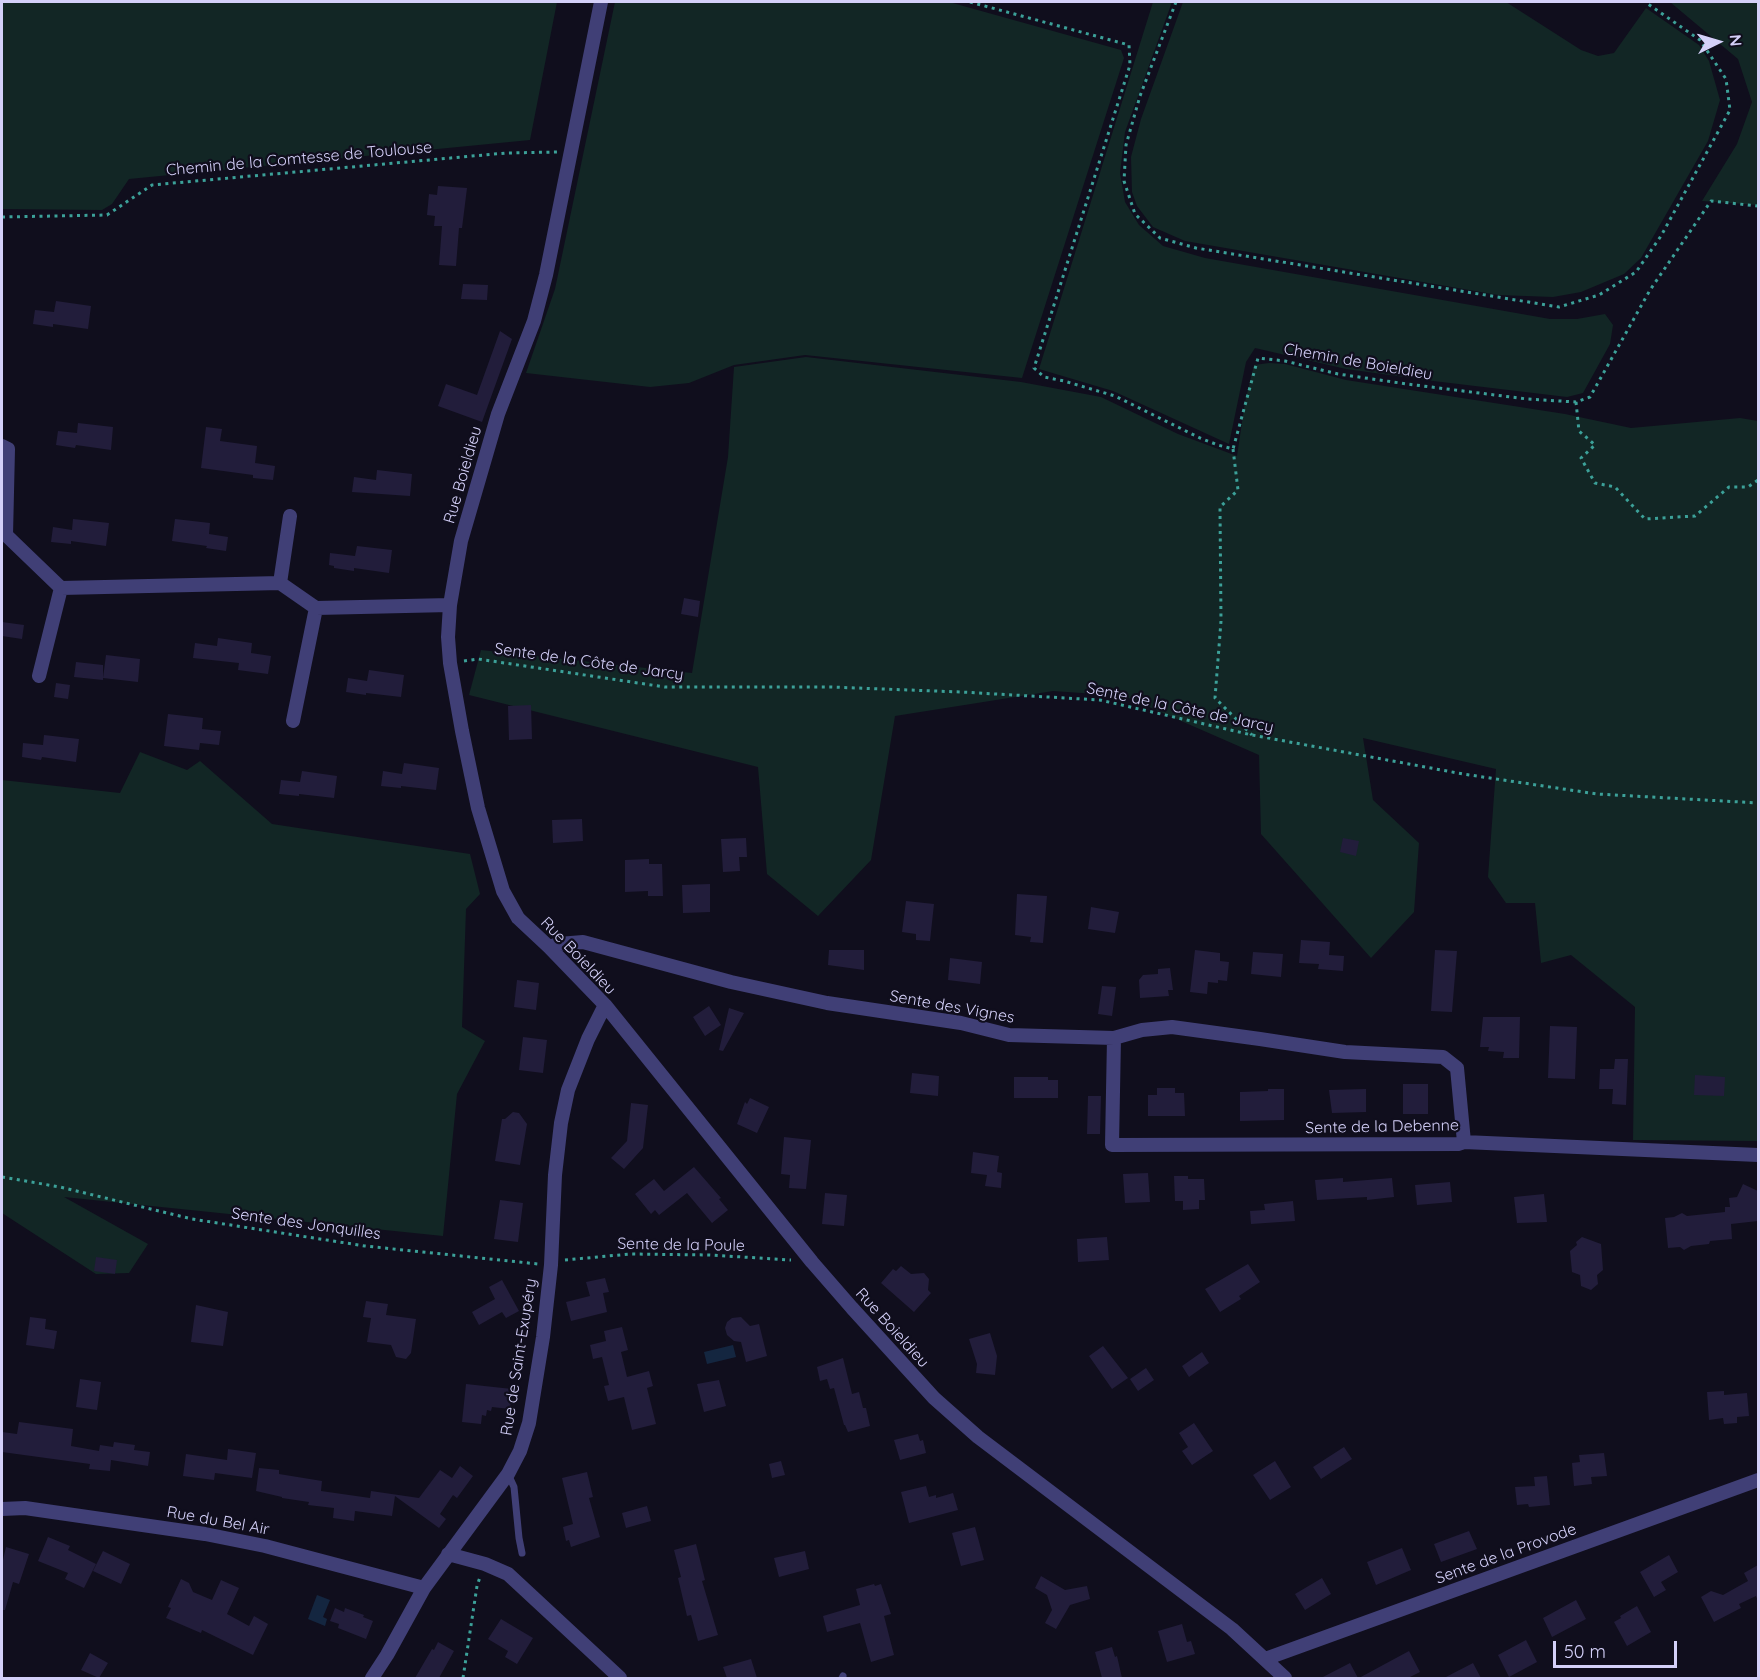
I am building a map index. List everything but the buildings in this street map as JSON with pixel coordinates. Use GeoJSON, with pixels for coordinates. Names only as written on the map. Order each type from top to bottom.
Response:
{"type":"FeatureCollection","features":[{"type":"Feature","properties":{"kind":"street","name":"Rue Boieldieu"},"geometry":{"type":"LineString","coordinates":[[601,2],[546,275],[534,321],[498,414],[461,542],[450,605],[448,637],[450,663],[478,808],[503,891],[518,918],[604,1005],[812,1262],[934,1398],[969,1430],[1232,1629],[1285,1678]]}},
{"type":"Feature","properties":{"kind":"street"},"geometry":{"type":"LineString","coordinates":[[2,446],[9,449],[4,533],[61,588],[280,583],[316,608],[450,605]]}},
{"type":"Feature","properties":{"kind":"street"},"geometry":{"type":"LineString","coordinates":[[280,583],[290,516]]}},
{"type":"Feature","properties":{"kind":"street"},"geometry":{"type":"LineString","coordinates":[[39,676],[61,588]]}},
{"type":"Feature","properties":{"kind":"street"},"geometry":{"type":"LineString","coordinates":[[293,721],[316,608]]}},
{"type":"Feature","properties":{"kind":"street","name":"Sente des Vignes"},"geometry":{"type":"LineString","coordinates":[[549,947],[584,942],[731,982],[827,1003],[961,1023],[1009,1035],[1114,1038],[1142,1030],[1172,1028],[1345,1053],[1443,1057],[1457,1068],[1464,1142]]}},
{"type":"Feature","properties":{"kind":"street","name":"Rue de Saint-Exupéry"},"geometry":{"type":"LineString","coordinates":[[372,1678],[424,1588],[508,1474],[520,1451],[529,1423],[543,1337],[551,1265],[555,1175],[561,1123],[568,1090],[604,1005]]}},
{"type":"Feature","properties":{"kind":"street","name":"Sente de la Debenne"},"geometry":{"type":"LineString","coordinates":[[1114,1038],[1112,1145],[1458,1144],[1464,1142],[1758,1155]]}},
{"type":"Feature","properties":{"kind":"street","name":"Sente de la Provode"},"geometry":{"type":"LineString","coordinates":[[1265,1659],[1758,1480]]}},
{"type":"Feature","properties":{"kind":"street","name":"Rue du Bel Air"},"geometry":{"type":"LineString","coordinates":[[2,1509],[25,1508],[205,1534],[265,1546],[424,1588]]}},
{"type":"Feature","properties":{"kind":"street"},"geometry":{"type":"LineString","coordinates":[[448,1554],[485,1564],[508,1574],[620,1678]]}},
{"type":"Feature","properties":{"kind":"lane"},"geometry":{"type":"LineString","coordinates":[[508,1474],[514,1487],[522,1553]]}},
{"type":"Feature","properties":{"kind":"path"},"geometry":{"type":"LineString","coordinates":[[970,2],[1129,45],[1130,65],[1034,368],[1044,377],[1115,396],[1200,438],[1233,449],[1238,490],[1220,507],[1221,621],[1215,698],[1252,735]]}},
{"type":"Feature","properties":{"kind":"path"},"geometry":{"type":"LineString","coordinates":[[1176,2],[1140,96],[1126,145],[1124,181],[1135,214],[1160,238],[1197,248],[1559,307],[1599,295],[1636,272],[1661,237],[1730,110],[1726,79],[1700,40],[1645,2]]}},
{"type":"Feature","properties":{"kind":"path","name":"Chemin de la Comtesse de Toulouse"},"geometry":{"type":"LineString","coordinates":[[2,217],[107,215],[152,185],[506,153],[571,151]]}},
{"type":"Feature","properties":{"kind":"path"},"geometry":{"type":"LineString","coordinates":[[1758,206],[1712,201],[1650,290],[1590,398],[1576,402],[1579,431],[1595,445],[1581,458],[1595,483],[1615,487],[1645,519],[1695,516],[1729,487],[1748,487],[1758,480]]}},
{"type":"Feature","properties":{"kind":"path","name":"Chemin de Boieldieu"},"geometry":{"type":"LineString","coordinates":[[1233,449],[1258,358],[1285,361],[1338,374],[1407,384],[1527,399],[1576,402]]}},
{"type":"Feature","properties":{"kind":"path","name":"Sente de la Côte de Jarcy"},"geometry":{"type":"LineString","coordinates":[[450,663],[478,659],[665,687],[842,688],[1100,700],[1252,735],[1463,774],[1597,794],[1758,803]]}},
{"type":"Feature","properties":{"kind":"path","name":"Sente des Jonquilles"},"geometry":{"type":"LineString","coordinates":[[2,1178],[60,1187],[192,1220],[365,1246],[551,1265]]}},
{"type":"Feature","properties":{"kind":"path","name":"Sente de la Poule"},"geometry":{"type":"LineString","coordinates":[[551,1265],[570,1259],[630,1254],[710,1255],[812,1262]]}},
{"type":"Feature","properties":{"kind":"path"},"geometry":{"type":"LineString","coordinates":[[463,1678],[477,1586],[485,1564]]}},
{"type":"Feature","properties":{"kind":"green space"},"geometry":{"type":"Polygon","coordinates":[[[2,2],[557,2],[530,140],[129,179],[112,204],[102,210],[2,209],[2,2]]]}},
{"type":"Feature","properties":{"kind":"green space"},"geometry":{"type":"Polygon","coordinates":[[[615,2],[949,2],[1121,50],[1124,58],[1022,378],[805,355],[734,365],[689,383],[650,387],[526,373],[555,289],[615,2]]]}},
{"type":"Feature","properties":{"kind":"green space"},"geometry":{"type":"Polygon","coordinates":[[[1153,2],[1172,2],[1125,132],[1120,173],[1125,202],[1139,225],[1163,246],[1205,258],[1550,319],[1577,319],[1605,314],[1613,325],[1610,344],[1583,393],[1567,397],[1425,380],[1346,369],[1255,348],[1246,362],[1229,444],[1113,391],[1039,369],[1153,2]]]}},
{"type":"Feature","properties":{"kind":"green space"},"geometry":{"type":"Polygon","coordinates":[[[1183,2],[1506,2],[1581,50],[1598,56],[1614,53],[1646,8],[1699,45],[1709,61],[1720,100],[1708,141],[1641,258],[1624,274],[1581,292],[1553,297],[1498,295],[1185,241],[1153,227],[1137,206],[1132,192],[1131,157],[1141,119],[1183,2]]]}},
{"type":"Feature","properties":{"kind":"green space"},"geometry":{"type":"Polygon","coordinates":[[[1670,2],[1758,2],[1758,205],[1702,201],[1737,144],[1752,102],[1738,59],[1670,2]]]}},
{"type":"Feature","properties":{"kind":"green space"},"geometry":{"type":"Polygon","coordinates":[[[806,357],[1021,382],[1101,397],[1178,434],[1237,456],[1245,402],[1254,365],[1269,363],[1285,364],[1346,380],[1565,414],[1631,428],[1740,418],[1758,421],[1758,1141],[1633,1140],[1635,1007],[1571,955],[1541,963],[1535,903],[1506,903],[1488,877],[1496,769],[1363,738],[1373,800],[1419,843],[1414,912],[1371,958],[1261,834],[1259,755],[1124,696],[1053,691],[895,716],[871,860],[818,916],[767,874],[758,767],[469,695],[481,650],[692,673],[728,457],[734,367],[806,357]]]}},
{"type":"Feature","properties":{"kind":"green space"},"geometry":{"type":"Polygon","coordinates":[[[140,752],[187,770],[200,761],[272,824],[470,854],[480,894],[466,909],[462,1027],[485,1041],[457,1094],[443,1236],[64,1197],[148,1244],[129,1273],[96,1274],[2,1213],[2,780],[120,793],[140,752]]]}},
{"type":"Feature","properties":{"kind":"water"},"geometry":{"type":"Polygon","coordinates":[[[733,1345],[736,1357],[707,1364],[704,1352],[733,1345]]]}},
{"type":"Feature","properties":{"kind":"water"},"geometry":{"type":"Polygon","coordinates":[[[317,1595],[330,1600],[323,1617],[327,1619],[325,1626],[308,1619],[317,1595]]]}}]}
